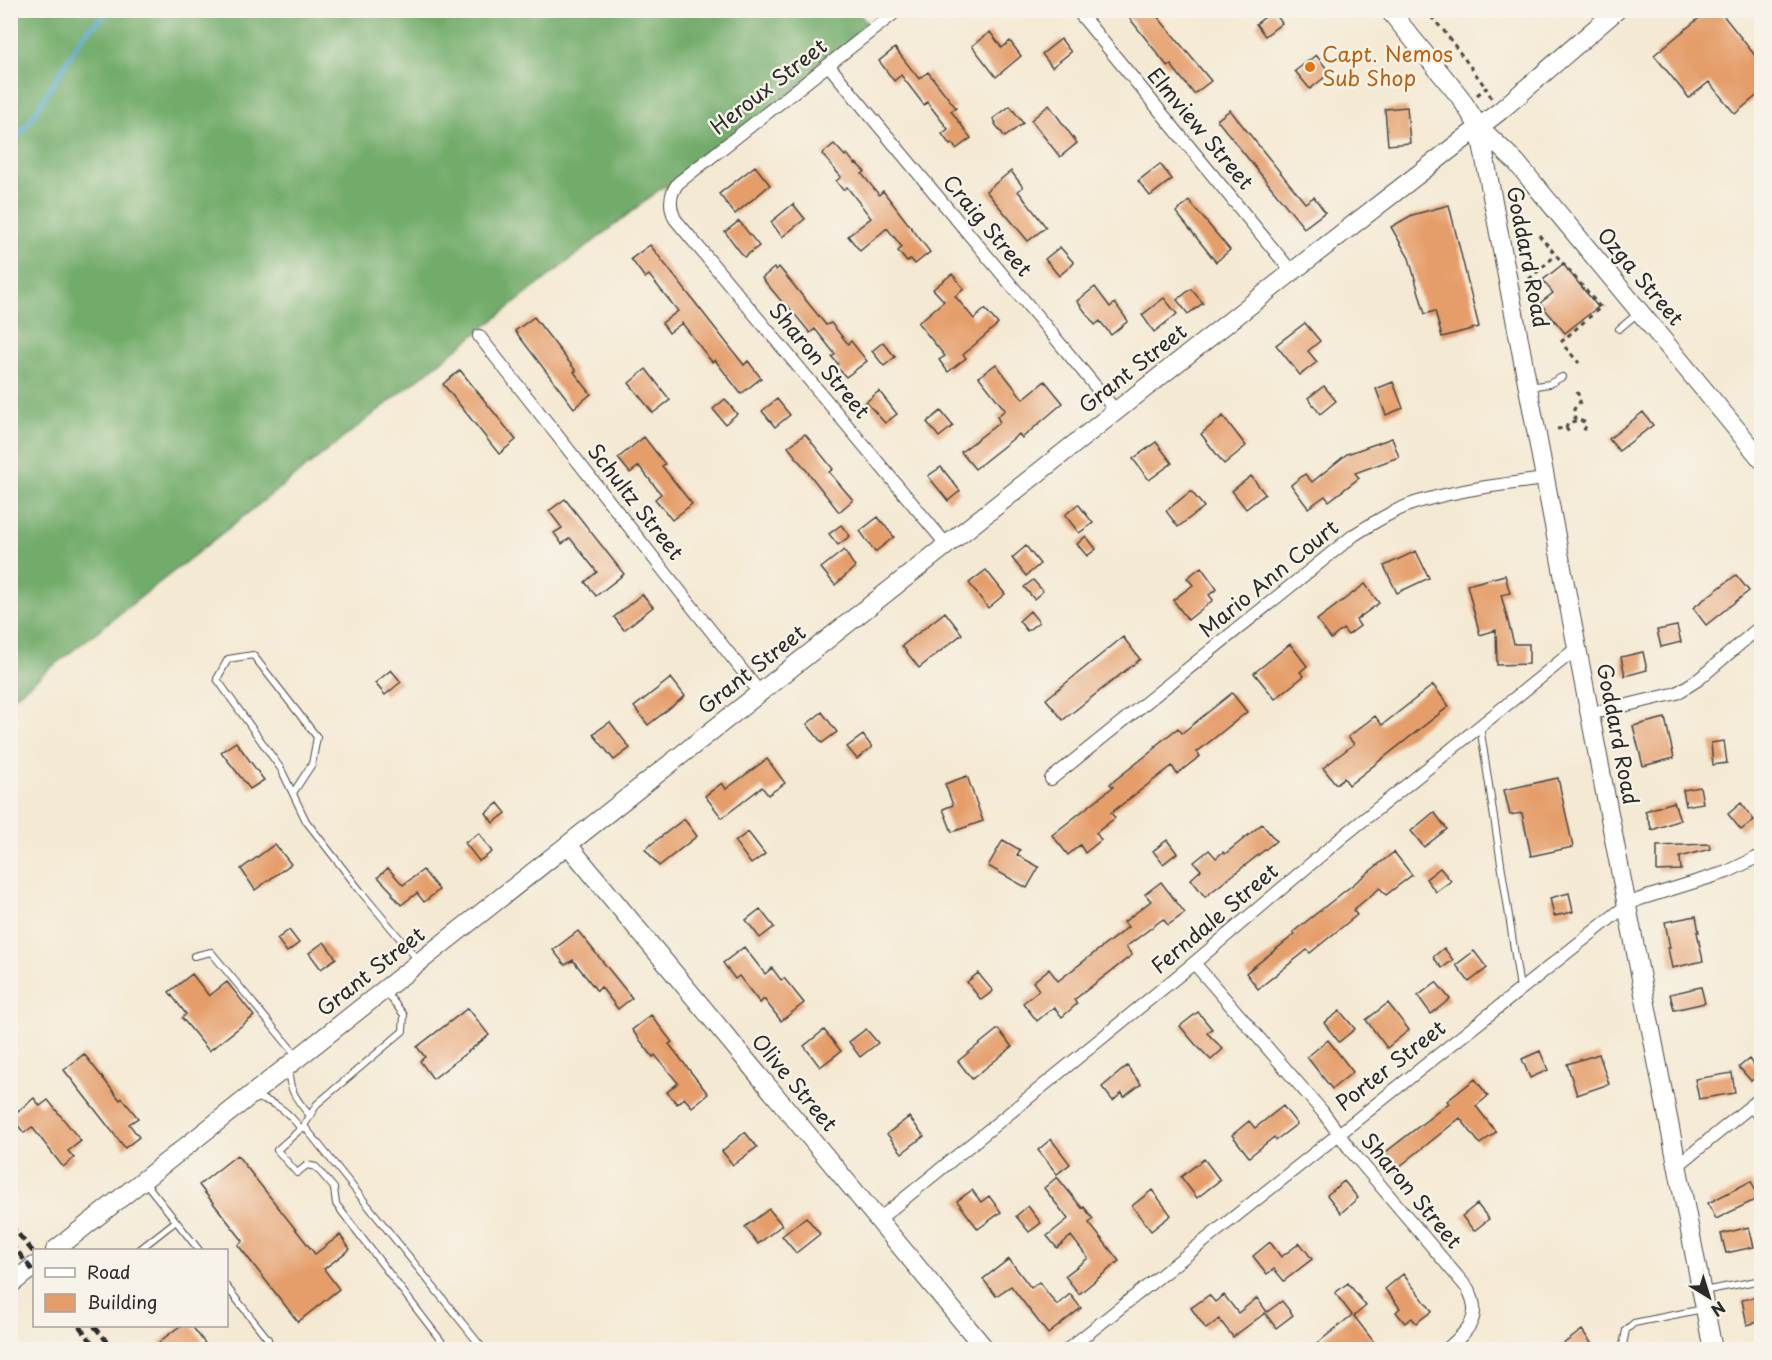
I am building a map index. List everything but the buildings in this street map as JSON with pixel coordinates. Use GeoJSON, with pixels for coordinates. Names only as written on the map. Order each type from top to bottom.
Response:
{"type":"FeatureCollection","features":[{"type":"Feature","properties":{"kind":"street","name":"Heroux Street"},"geometry":{"type":"LineString","coordinates":[[670,199],[678,183],[898,10]]}},
{"type":"Feature","properties":{"kind":"street","name":"Elmview Street"},"geometry":{"type":"LineString","coordinates":[[1077,10],[1292,272]]}},
{"type":"Feature","properties":{"kind":"street"},"geometry":{"type":"LineString","coordinates":[[1389,10],[1461,97],[1479,127]]}},
{"type":"Feature","properties":{"kind":"street","name":"Grant Street"},"geometry":{"type":"LineString","coordinates":[[58,1249],[946,544],[1479,127],[1617,10]]}},
{"type":"Feature","properties":{"kind":"street","name":"Craig Street"},"geometry":{"type":"LineString","coordinates":[[829,66],[1116,411]]}},
{"type":"Feature","properties":{"kind":"street","name":"Ozga Street"},"geometry":{"type":"LineString","coordinates":[[1479,127],[1516,162],[1761,460]]}},
{"type":"Feature","properties":{"kind":"street","name":"Goddard Road"},"geometry":{"type":"LineString","coordinates":[[1479,127],[1713,1350]]}},
{"type":"Feature","properties":{"kind":"street","name":"Sharon Street"},"geometry":{"type":"LineString","coordinates":[[670,199],[670,208],[675,219],[946,544]]}},
{"type":"Feature","properties":{"kind":"street","name":"Schultz Street"},"geometry":{"type":"LineString","coordinates":[[479,336],[760,693]]}},
{"type":"Feature","properties":{"kind":"street","name":"Mario Ann Court"},"geometry":{"type":"LineString","coordinates":[[1051,779],[1354,535],[1367,527],[1423,500],[1545,478]]}},
{"type":"Feature","properties":{"kind":"street"},"geometry":{"type":"LineString","coordinates":[[1590,714],[1677,693],[1699,679],[1761,625]]}},
{"type":"Feature","properties":{"kind":"street","name":"Ferndale Street"},"geometry":{"type":"LineString","coordinates":[[878,1220],[1194,963],[1346,834],[1577,648]]}},
{"type":"Feature","properties":{"kind":"street","name":"Olive Street"},"geometry":{"type":"LineString","coordinates":[[568,845],[986,1350]]}},
{"type":"Feature","properties":{"kind":"street","name":"Porter Street"},"geometry":{"type":"LineString","coordinates":[[1067,1350],[1627,905],[1727,872],[1761,855]]}},
{"type":"Feature","properties":{"kind":"street","name":"Sharon Street"},"geometry":{"type":"LineString","coordinates":[[1194,963],[1322,1111],[1468,1289],[1472,1296],[1474,1311],[1472,1322],[1465,1333],[1446,1350]]}},
{"type":"Feature","properties":{"kind":"street"},"geometry":{"type":"LineString","coordinates":[[1677,1166],[1761,1097]]}},
{"type":"Feature","properties":{"kind":"street"},"geometry":{"type":"LineString","coordinates":[[1751,1105],[1761,1119]]}},
{"type":"Feature","properties":{"kind":"street"},"geometry":{"type":"LineString","coordinates":[[10,1285],[33,1267]]}},
{"type":"Feature","properties":{"kind":"lane"},"geometry":{"type":"LineString","coordinates":[[1619,329],[1639,312]]}},
{"type":"Feature","properties":{"kind":"lane"},"geometry":{"type":"LineString","coordinates":[[1529,387],[1549,384],[1562,377]]}},
{"type":"Feature","properties":{"kind":"lane"},"geometry":{"type":"LineString","coordinates":[[292,793],[312,764],[316,737],[253,655],[228,659],[217,679],[281,769],[292,793],[306,821],[420,962]]}},
{"type":"Feature","properties":{"kind":"lane"},"geometry":{"type":"LineString","coordinates":[[1480,726],[1521,989]]}},
{"type":"Feature","properties":{"kind":"lane"},"geometry":{"type":"LineString","coordinates":[[194,956],[211,952],[294,1061],[288,1080],[292,1092],[310,1116]]}},
{"type":"Feature","properties":{"kind":"lane"},"geometry":{"type":"LineString","coordinates":[[384,990],[404,1015],[403,1031],[317,1104],[303,1128],[277,1150],[297,1173],[307,1165],[316,1167],[334,1188],[336,1204],[448,1350]]}},
{"type":"Feature","properties":{"kind":"lane"},"geometry":{"type":"LineString","coordinates":[[249,1097],[266,1099],[283,1109],[303,1128],[484,1350]]}},
{"type":"Feature","properties":{"kind":"lane"},"geometry":{"type":"LineString","coordinates":[[144,1180],[198,1249]]}},
{"type":"Feature","properties":{"kind":"lane"},"geometry":{"type":"LineString","coordinates":[[141,1249],[176,1221]]}},
{"type":"Feature","properties":{"kind":"lane"},"geometry":{"type":"LineString","coordinates":[[1622,1350],[1626,1330],[1634,1323],[1761,1280]]}},
{"type":"Feature","properties":{"kind":"lane"},"geometry":{"type":"LineString","coordinates":[[228,1289],[268,1339]]}},
{"type":"Feature","properties":{"kind":"path"},"geometry":{"type":"LineString","coordinates":[[1425,10],[1444,31],[1485,90]]}},
{"type":"Feature","properties":{"kind":"path"},"geometry":{"type":"LineString","coordinates":[[1539,235],[1601,307],[1561,342]]}},
{"type":"Feature","properties":{"kind":"path"},"geometry":{"type":"LineString","coordinates":[[1529,279],[1556,255]]}},
{"type":"Feature","properties":{"kind":"path"},"geometry":{"type":"LineString","coordinates":[[1565,347],[1579,363]]}},
{"type":"Feature","properties":{"kind":"path"},"geometry":{"type":"LineString","coordinates":[[1575,420],[1574,410],[1580,402],[1577,392]]}},
{"type":"Feature","properties":{"kind":"path"},"geometry":{"type":"LineString","coordinates":[[1566,428],[1568,423],[1575,420],[1584,422],[1586,426],[1583,432]]}},
{"type":"Feature","properties":{"kind":"path"},"geometry":{"type":"LineString","coordinates":[[1557,429],[1566,428]]}},
{"type":"Feature","properties":{"kind":"path"},"geometry":{"type":"LineString","coordinates":[[1566,428],[1570,434]]}},
{"type":"Feature","properties":{"kind":"green space"},"geometry":{"type":"Polygon","coordinates":[[[856,10],[871,28],[669,190],[664,186],[11,699],[11,11],[856,10]]]}},
{"type":"Feature","properties":{"kind":"waterway"},"geometry":{"type":"LineString","coordinates":[[10,146],[32,118],[83,35],[110,10]]}},
{"type":"Feature","properties":{"kind":"railway"},"geometry":{"type":"LineString","coordinates":[[10,1224],[33,1252]]}},
{"type":"Feature","properties":{"kind":"railway"},"geometry":{"type":"LineString","coordinates":[[10,1242],[33,1271]]}},
{"type":"Feature","properties":{"kind":"railway"},"geometry":{"type":"LineString","coordinates":[[80,1327],[98,1350]]}},
{"type":"Feature","properties":{"kind":"railway"},"geometry":{"type":"LineString","coordinates":[[95,1327],[114,1350]]}},
{"type":"Feature","properties":{"kind":"place","name":"Capt. Nemos Sub Shop"},"geometry":{"type":"Point","coordinates":[1310,67]}}]}
